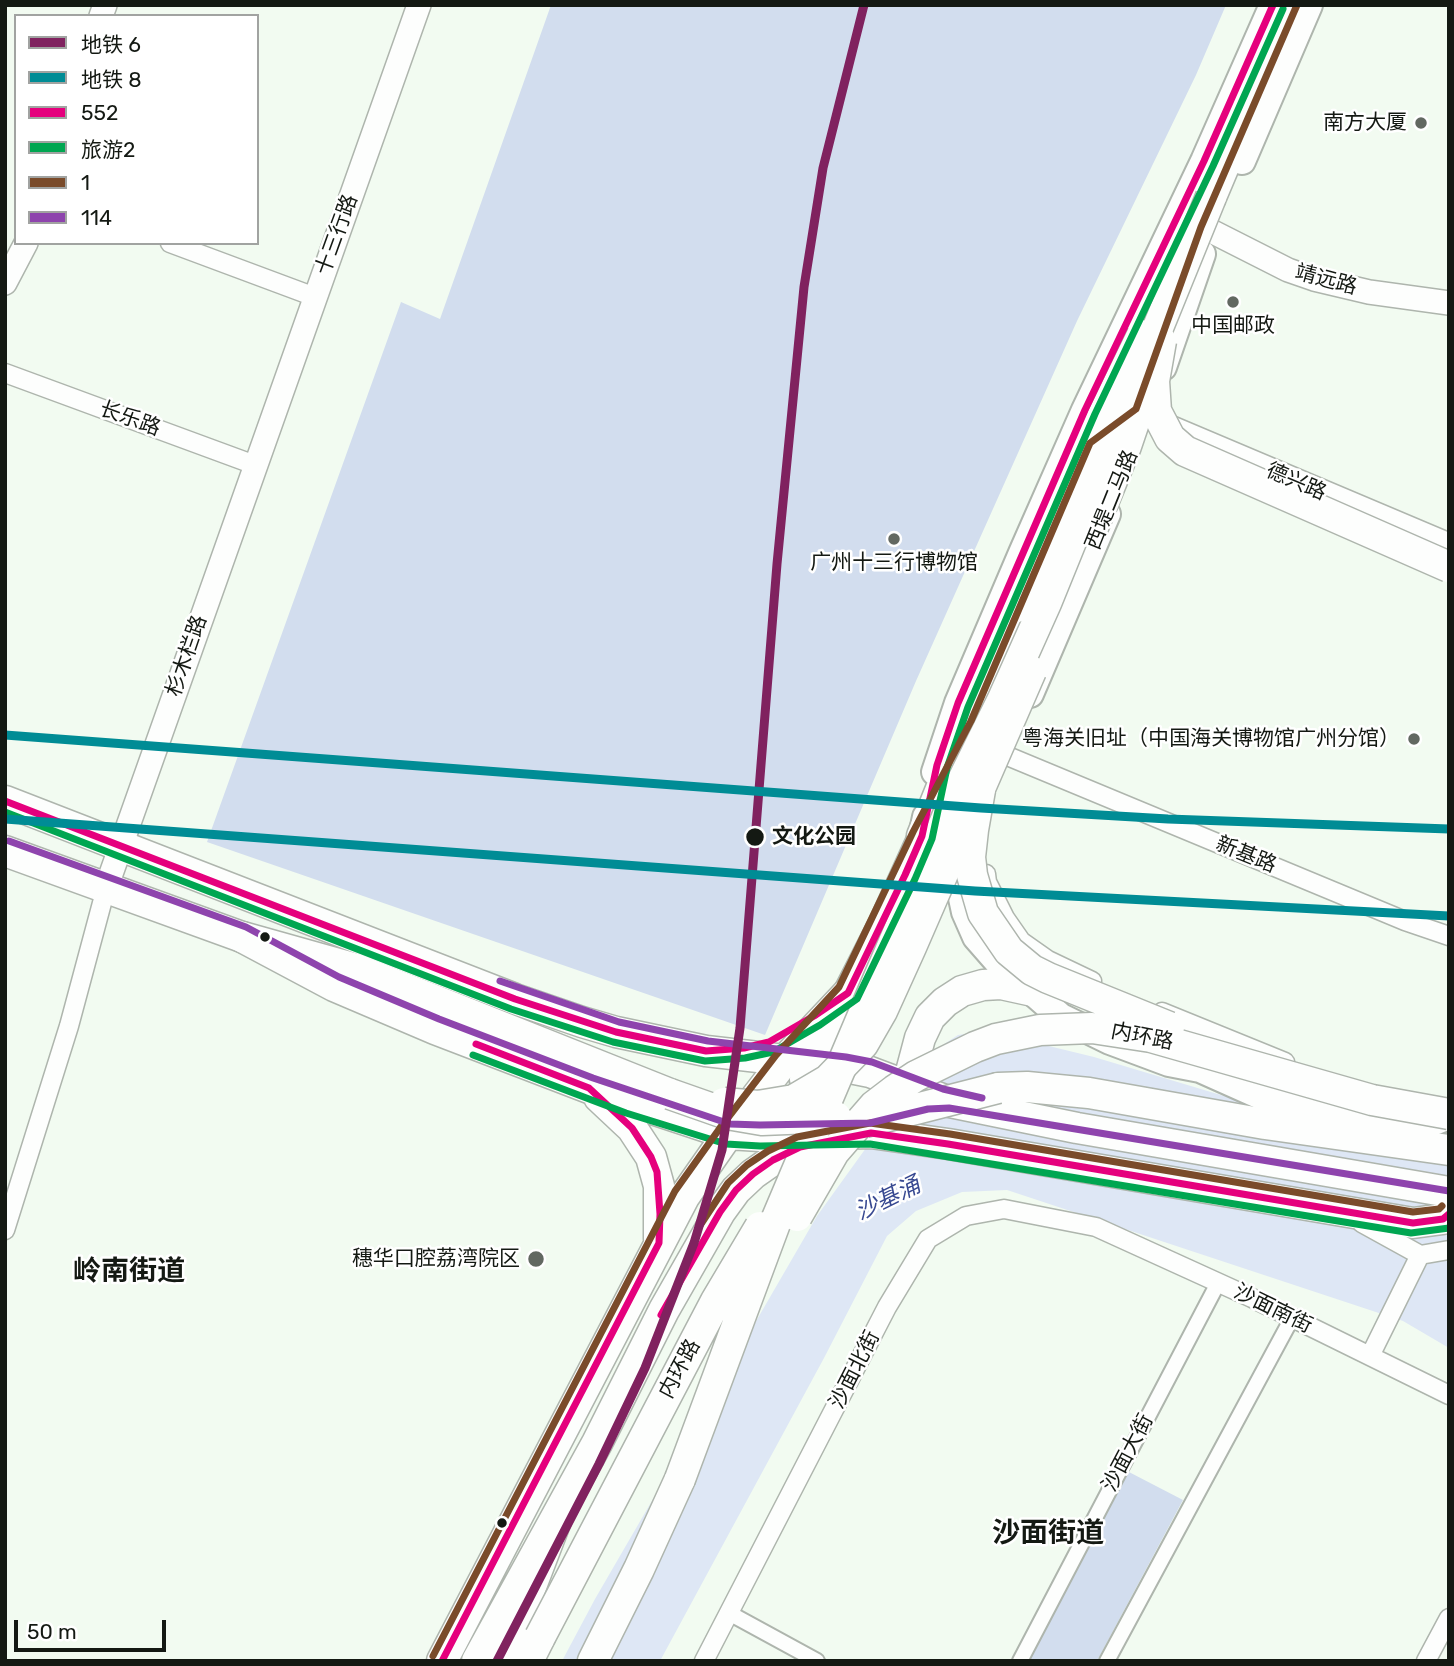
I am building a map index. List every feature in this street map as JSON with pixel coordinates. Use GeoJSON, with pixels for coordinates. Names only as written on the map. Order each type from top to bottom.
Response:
{"type":"FeatureCollection","features":[{"type":"Feature","properties":{"kind":"main road"},"geometry":{"type":"LineString","coordinates":[[922,836],[937,765],[958,703],[1085,410],[1135,310],[1273,5]]}},
{"type":"Feature","properties":{"kind":"main road"},"geometry":{"type":"LineString","coordinates":[[680,1479],[777,1218],[961,784],[1003,699],[1045,603],[1292,5]]}},
{"type":"Feature","properties":{"kind":"main road","name":"西堤二马路"},"geometry":{"type":"LineString","coordinates":[[1033,991],[986,950],[972,931],[965,912],[965,859],[984,794],[1005,755],[1111,505],[1211,231],[1310,5]]}},
{"type":"Feature","properties":{"kind":"main road"},"geometry":{"type":"LineString","coordinates":[[922,836],[1014,608],[1075,472],[1211,197]]}},
{"type":"Feature","properties":{"kind":"main road"},"geometry":{"type":"LineString","coordinates":[[670,1094],[758,1106],[794,1100],[812,1091],[840,1070],[863,1044],[882,1011],[984,794],[1126,446],[1211,197]]}},
{"type":"Feature","properties":{"kind":"main road"},"geometry":{"type":"LineString","coordinates":[[442,1661],[684,1197],[728,1134],[799,1067],[848,993],[922,836],[967,753],[992,699],[1099,448],[1135,310]]}},
{"type":"Feature","properties":{"kind":"main road"},"geometry":{"type":"LineString","coordinates":[[1161,341],[1154,381],[1156,411],[1170,438],[1185,451],[1449,567]]}},
{"type":"Feature","properties":{"kind":"main road"},"geometry":{"type":"LineString","coordinates":[[1099,448],[1145,416]]}},
{"type":"Feature","properties":{"kind":"main road"},"geometry":{"type":"LineString","coordinates":[[984,794],[970,857],[976,895],[994,932],[1022,962],[1075,991],[1329,1088]]}},
{"type":"Feature","properties":{"kind":"main road"},"geometry":{"type":"LineString","coordinates":[[5,801],[549,1011],[616,1032],[799,1067],[870,1072],[950,1102],[1077,1128],[1449,1192]]}},
{"type":"Feature","properties":{"kind":"main road"},"geometry":{"type":"LineString","coordinates":[[5,850],[242,937],[356,969],[670,1094],[727,1114],[780,1121],[857,1114],[950,1090],[998,1088]]}},
{"type":"Feature","properties":{"kind":"main road"},"geometry":{"type":"LineString","coordinates":[[242,937],[334,986],[435,1028],[589,1088],[728,1134],[760,1136],[906,1131],[1326,1210],[1413,1223],[1443,1219],[1449,1214]]}},
{"type":"Feature","properties":{"kind":"main road"},"geometry":{"type":"LineString","coordinates":[[907,1087],[920,1038],[930,1017],[945,1002],[962,991],[1000,984],[1033,991],[1128,1024],[1173,1049],[1200,1069],[1274,1102],[1329,1114],[1401,1124],[1434,1122],[1449,1115]]}},
{"type":"Feature","properties":{"kind":"main road"},"geometry":{"type":"LineString","coordinates":[[706,1051],[744,1048],[769,1041],[806,1021],[848,993]]}},
{"type":"Feature","properties":{"kind":"main road","name":"内环路"},"geometry":{"type":"LineString","coordinates":[[593,1661],[680,1479],[753,1307],[822,1170],[874,1106],[916,1076],[951,1057],[996,1039],[1040,1030],[1092,1028],[1184,1045],[1329,1088],[1401,1107],[1449,1115]]}},
{"type":"Feature","properties":{"kind":"main road"},"geometry":{"type":"LineString","coordinates":[[799,1067],[802,1101],[807,1107],[827,1119],[871,1133]]}},
{"type":"Feature","properties":{"kind":"main road","name":"内环路"},"geometry":{"type":"LineString","coordinates":[[534,1649],[737,1262],[806,1166],[837,1137],[864,1122],[998,1088],[1027,1087],[1089,1093],[1265,1124],[1449,1150]]}},
{"type":"Feature","properties":{"kind":"main road"},"geometry":{"type":"LineString","coordinates":[[589,1088],[632,1128],[651,1157],[659,1186],[659,1243]]}},
{"type":"Feature","properties":{"kind":"main road"},"geometry":{"type":"LineString","coordinates":[[906,1131],[948,1118],[982,1122],[1449,1202]]}},
{"type":"Feature","properties":{"kind":"main road"},"geometry":{"type":"LineString","coordinates":[[477,1661],[557,1518],[660,1318],[720,1212],[736,1190],[773,1160],[800,1147],[871,1133]]}},
{"type":"Feature","properties":{"kind":"main road"},"geometry":{"type":"LineString","coordinates":[[629,1301],[660,1318]]}},
{"type":"Feature","properties":{"kind":"main road"},"geometry":{"type":"LineString","coordinates":[[499,1661],[524,1605],[557,1518]]}},
{"type":"Feature","properties":{"kind":"street","name":"十三行路"},"geometry":{"type":"LineString","coordinates":[[255,465],[419,5]]}},
{"type":"Feature","properties":{"kind":"street","name":"靖远路"},"geometry":{"type":"LineString","coordinates":[[1211,231],[1288,270],[1314,279],[1369,292],[1449,303]]}},
{"type":"Feature","properties":{"kind":"street"},"geometry":{"type":"LineString","coordinates":[[5,283],[25,245]]}},
{"type":"Feature","properties":{"kind":"street"},"geometry":{"type":"LineString","coordinates":[[175,245],[315,297]]}},
{"type":"Feature","properties":{"kind":"street","name":"长乐路"},"geometry":{"type":"LineString","coordinates":[[5,373],[255,465]]}},
{"type":"Feature","properties":{"kind":"street","name":"德兴路"},"geometry":{"type":"LineString","coordinates":[[1145,416],[1449,545]]}},
{"type":"Feature","properties":{"kind":"street","name":"杉木栏路"},"geometry":{"type":"LineString","coordinates":[[106,888],[255,465]]}},
{"type":"Feature","properties":{"kind":"street","name":"新基路"},"geometry":{"type":"LineString","coordinates":[[1005,755],[1405,921],[1449,936]]}},
{"type":"Feature","properties":{"kind":"street"},"geometry":{"type":"LineString","coordinates":[[984,794],[983,843],[987,882],[1013,931],[1034,952],[1147,1006],[1303,1068],[1388,1094],[1429,1100],[1449,1099]]}},
{"type":"Feature","properties":{"kind":"street"},"geometry":{"type":"LineString","coordinates":[[5,1230],[69,1026],[106,888]]}},
{"type":"Feature","properties":{"kind":"street","name":"沙面北街"},"geometry":{"type":"LineString","coordinates":[[704,1661],[881,1319],[928,1239],[966,1216],[1003,1209],[1096,1227]]}},
{"type":"Feature","properties":{"kind":"street"},"geometry":{"type":"LineString","coordinates":[[1326,1210],[1366,1224],[1420,1255],[1449,1250]]}},
{"type":"Feature","properties":{"kind":"street","name":"沙面南街"},"geometry":{"type":"LineString","coordinates":[[1096,1227],[1292,1318],[1373,1352],[1449,1395]]}},
{"type":"Feature","properties":{"kind":"street"},"geometry":{"type":"LineString","coordinates":[[1373,1352],[1420,1255]]}},
{"type":"Feature","properties":{"kind":"street","name":"沙面大街"},"geometry":{"type":"LineString","coordinates":[[1020,1661],[1217,1283]]}},
{"type":"Feature","properties":{"kind":"street"},"geometry":{"type":"LineString","coordinates":[[1107,1661],[1292,1318]]}},
{"type":"Feature","properties":{"kind":"street"},"geometry":{"type":"LineString","coordinates":[[729,1613],[817,1661]]}},
{"type":"Feature","properties":{"kind":"street"},"geometry":{"type":"LineString","coordinates":[[1426,1661],[1449,1618]]}},
{"type":"Feature","properties":{"kind":"shaded area","name":"文化公园"},"geometry":{"type":"Polygon","coordinates":[[[551,5],[1226,5],[1196,75],[1077,321],[916,681],[765,1035],[207,842],[401,302],[440,319],[551,5]]]}},
{"type":"Feature","properties":{"kind":"shaded area"},"geometry":{"type":"Polygon","coordinates":[[[1127,1471],[1183,1500],[1097,1661],[1027,1661],[1127,1471]]]}},
{"type":"Feature","properties":{"kind":"water","name":"沙基涌"},"geometry":{"type":"Polygon","coordinates":[[[987,1031],[1094,1057],[1291,1116],[1449,1141],[1449,1348],[1403,1321],[1007,1190],[962,1192],[916,1211],[887,1236],[660,1661],[562,1661],[595,1599],[817,1216],[938,1048],[958,1035],[987,1031]]]}},
{"type":"Feature","properties":{"kind":"metro line","name":"6"},"geometry":{"type":"LineString","coordinates":[[497,1661],[599,1464],[645,1368],[694,1243],[722,1150],[740,1028],[777,564],[804,287],[823,168],[864,5]]}},
{"type":"Feature","properties":{"kind":"metro line","name":"8"},"geometry":{"type":"LineString","coordinates":[[5,735],[981,808],[1168,819],[1449,829]]}},
{"type":"Feature","properties":{"kind":"metro line","name":"8"},"geometry":{"type":"LineString","coordinates":[[5,819],[975,891],[1449,916]]}},
{"type":"Feature","properties":{"kind":"transit line","name":"552"},"geometry":{"type":"LineString","coordinates":[[5,801],[515,999],[616,1032],[706,1051],[744,1048],[769,1042],[814,1016],[848,993],[905,875],[922,836],[937,765],[958,703],[1085,410],[1204,161],[1273,5]]}},
{"type":"Feature","properties":{"kind":"transit line","name":"1"},"geometry":{"type":"LineString","coordinates":[[433,1656],[675,1191],[776,1055],[839,987],[913,832],[971,721],[1090,443],[1136,409],[1201,227],[1297,5]]}},
{"type":"Feature","properties":{"kind":"transit line","name":"旅游2"},"geometry":{"type":"LineString","coordinates":[[5,812],[511,1009],[613,1042],[705,1061],[745,1058],[773,1052],[820,1025],[857,999],[915,879],[932,839],[947,768],[968,707],[1095,414],[1213,166],[1283,9]]}},
{"type":"Feature","properties":{"kind":"transit line","name":"114"},"geometry":{"type":"LineString","coordinates":[[9,841],[246,927],[339,977],[439,1019],[593,1078],[730,1124],[870,1123],[928,1109],[949,1108],[1449,1191]]}},
{"type":"Feature","properties":{"kind":"transit line","name":"114"},"geometry":{"type":"LineString","coordinates":[[500,981],[619,1022],[708,1041],[872,1062],[943,1089],[982,1098]]}},
{"type":"Feature","properties":{"kind":"transit line","name":"552"},"geometry":{"type":"LineString","coordinates":[[442,1661],[659,1243],[657,1172],[651,1157],[632,1128],[589,1088],[476,1044]]}},
{"type":"Feature","properties":{"kind":"transit line","name":"旅游2"},"geometry":{"type":"LineString","coordinates":[[473,1055],[626,1113],[726,1144],[870,1144],[1411,1233],[1449,1228]]}},
{"type":"Feature","properties":{"kind":"transit line","name":"1"},"geometry":{"type":"LineString","coordinates":[[699,1227],[728,1183],[747,1165],[768,1151],[797,1137],[870,1123],[1413,1212],[1439,1209],[1442,1206]]}},
{"type":"Feature","properties":{"kind":"transit line","name":"552"},"geometry":{"type":"LineString","coordinates":[[661,1315],[720,1212],[736,1190],[753,1174],[773,1160],[800,1147],[871,1133],[1413,1223],[1443,1219],[1449,1214]]}},
{"type":"Feature","properties":{"kind":"place","name":"南方大厦"},"geometry":{"type":"Point","coordinates":[1421,123]}},
{"type":"Feature","properties":{"kind":"place","name":"中国邮政"},"geometry":{"type":"Point","coordinates":[1233,302]}},
{"type":"Feature","properties":{"kind":"place","name":"广州十三行博物馆"},"geometry":{"type":"Point","coordinates":[894,539]}},
{"type":"Feature","properties":{"kind":"place","name":"粤海关旧址（中国海关博物馆广州分馆）"},"geometry":{"type":"Point","coordinates":[1414,739]}},
{"type":"Feature","properties":{"kind":"place","name":"文化公园"},"geometry":{"type":"Point","coordinates":[755,837]}},
{"type":"Feature","properties":{"kind":"place","name":"穗华口腔荔湾院区"},"geometry":{"type":"Point","coordinates":[536,1259]}},
{"type":"Feature","properties":{"kind":"district","name":"岭南街道"},"geometry":{"type":"Point","coordinates":[129,1272]}},
{"type":"Feature","properties":{"kind":"district","name":"沙面街道"},"geometry":{"type":"Point","coordinates":[1048,1534]}}]}
